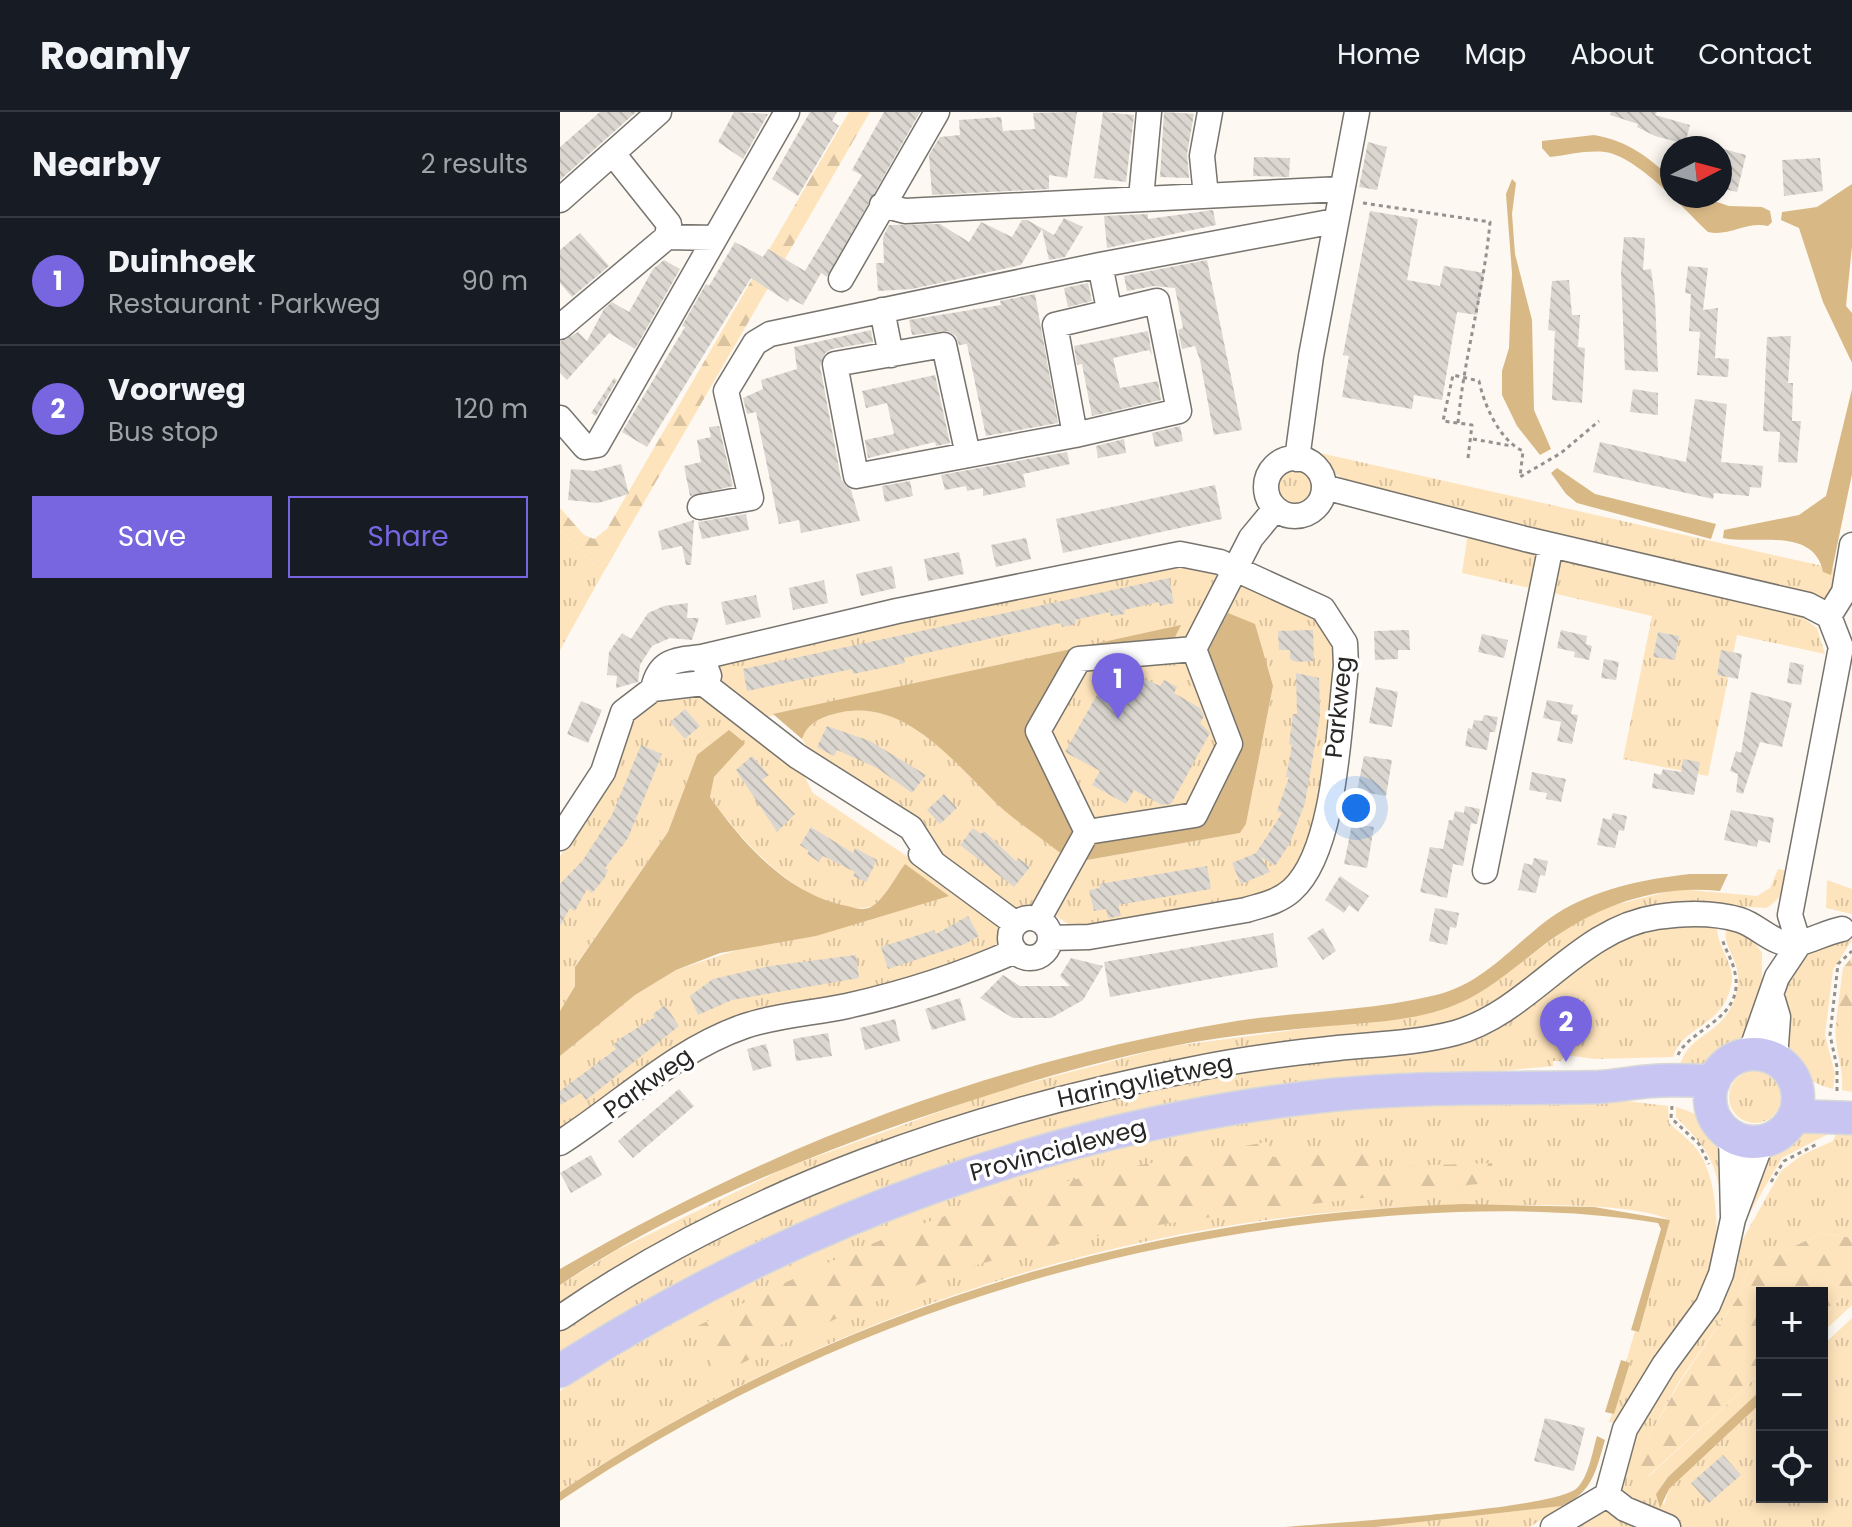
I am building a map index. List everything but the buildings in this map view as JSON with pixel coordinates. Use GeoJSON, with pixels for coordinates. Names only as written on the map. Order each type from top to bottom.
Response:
{"type":"FeatureCollection","features":[{"type":"Feature","properties":{"kind":"main road"},"geometry":{"type":"LineString","coordinates":[[1762,1057],[1790,1072],[1796,1103],[1778,1135],[1746,1138],[1718,1122],[1712,1093],[1728,1063],[1762,1057]]}},
{"type":"Feature","properties":{"kind":"main road","name":"Provincialeweg"},"geometry":{"type":"LineString","coordinates":[[560,1371],[702,1286],[794,1242],[921,1190],[1081,1141],[1190,1116],[1331,1095],[1478,1086],[1600,1087],[1657,1100],[1712,1093]]}},
{"type":"Feature","properties":{"kind":"main road"},"geometry":{"type":"LineString","coordinates":[[1796,1103],[1843,1112]]}},
{"type":"Feature","properties":{"kind":"street"},"geometry":{"type":"LineString","coordinates":[[560,200],[659,112]]}},
{"type":"Feature","properties":{"kind":"street"},"geometry":{"type":"LineString","coordinates":[[560,418],[585,447],[597,445],[787,112]]}},
{"type":"Feature","properties":{"kind":"street"},"geometry":{"type":"LineString","coordinates":[[841,279],[937,112]]}},
{"type":"Feature","properties":{"kind":"street"},"geometry":{"type":"LineString","coordinates":[[1141,198],[1149,112]]}},
{"type":"Feature","properties":{"kind":"street"},"geometry":{"type":"LineString","coordinates":[[1206,196],[1202,156],[1210,112]]}},
{"type":"Feature","properties":{"kind":"street"},"geometry":{"type":"LineString","coordinates":[[1297,459],[1357,112]]}},
{"type":"Feature","properties":{"kind":"street"},"geometry":{"type":"LineString","coordinates":[[560,327],[667,237],[669,224],[614,155]]}},
{"type":"Feature","properties":{"kind":"street"},"geometry":{"type":"LineString","coordinates":[[882,205],[905,211],[1206,196],[1339,203]]}},
{"type":"Feature","properties":{"kind":"street"},"geometry":{"type":"LineString","coordinates":[[700,507],[751,498],[726,391],[755,343],[770,334],[1100,265],[1339,203]]}},
{"type":"Feature","properties":{"kind":"street"},"geometry":{"type":"LineString","coordinates":[[667,237],[715,238]]}},
{"type":"Feature","properties":{"kind":"street"},"geometry":{"type":"LineString","coordinates":[[1100,265],[1109,309]]}},
{"type":"Feature","properties":{"kind":"street"},"geometry":{"type":"LineString","coordinates":[[968,455],[944,345],[835,364],[856,476],[1075,435],[1179,411],[1157,301],[1109,309],[1055,325],[1075,435]]}},
{"type":"Feature","properties":{"kind":"street"},"geometry":{"type":"LineString","coordinates":[[882,310],[891,355]]}},
{"type":"Feature","properties":{"kind":"street"},"geometry":{"type":"LineString","coordinates":[[1297,459],[1319,471],[1324,487],[1318,505],[1302,516],[1292,517],[1275,509],[1267,493],[1269,476],[1280,462],[1297,459]]}},
{"type":"Feature","properties":{"kind":"street"},"geometry":{"type":"LineString","coordinates":[[1324,487],[1551,545],[1808,605],[1829,616],[1841,647],[1790,915],[1789,938],[1774,963],[1778,1017],[1762,1057]]}},
{"type":"Feature","properties":{"kind":"street"},"geometry":{"type":"LineString","coordinates":[[1087,832],[1195,815],[1230,744],[1194,649],[1251,538],[1275,509]]}},
{"type":"Feature","properties":{"kind":"street"},"geometry":{"type":"LineString","coordinates":[[1485,871],[1551,545]]}},
{"type":"Feature","properties":{"kind":"street"},"geometry":{"type":"LineString","coordinates":[[1829,616],[1844,592],[1852,545]]}},
{"type":"Feature","properties":{"kind":"street","name":"Parkweg"},"geometry":{"type":"LineString","coordinates":[[653,689],[656,673],[666,662],[702,657],[897,611],[1180,554],[1220,562],[1234,571],[1310,601],[1337,627],[1345,643],[1346,666],[1328,808],[1319,848],[1307,873],[1291,892],[1271,903],[1246,910],[1089,937],[1035,927]]}},
{"type":"Feature","properties":{"kind":"street"},"geometry":{"type":"LineString","coordinates":[[1087,832],[1038,731],[1079,659],[1194,649]]}},
{"type":"Feature","properties":{"kind":"street"},"geometry":{"type":"LineString","coordinates":[[560,838],[603,772],[623,712],[653,689],[703,683],[709,676],[702,657]]}},
{"type":"Feature","properties":{"kind":"street"},"geometry":{"type":"LineString","coordinates":[[703,683],[797,756],[815,785],[1035,927]]}},
{"type":"Feature","properties":{"kind":"street"},"geometry":{"type":"LineString","coordinates":[[1015,951],[1010,934],[1035,927],[1087,832]]}},
{"type":"Feature","properties":{"kind":"street","name":"Haringvlietweg"},"geometry":{"type":"LineString","coordinates":[[560,1318],[669,1251],[787,1194],[904,1149],[1048,1101],[1195,1068],[1457,1032],[1490,1018],[1596,941],[1629,923],[1682,915],[1730,919],[1773,918],[1789,938],[1818,923],[1849,937]]}},
{"type":"Feature","properties":{"kind":"street","name":"Parkweg"},"geometry":{"type":"LineString","coordinates":[[560,1143],[603,1116],[683,1054],[746,1026],[851,1005],[954,978],[1015,951],[1025,957],[1037,956],[1046,949],[1035,927]]}},
{"type":"Feature","properties":{"kind":"street"},"geometry":{"type":"LineString","coordinates":[[1553,1527],[1607,1495],[1625,1429],[1639,1402],[1708,1305],[1721,1274],[1746,1138]]}},
{"type":"Feature","properties":{"kind":"street"},"geometry":{"type":"LineString","coordinates":[[1607,1495],[1625,1509],[1668,1527]]}},
{"type":"Feature","properties":{"kind":"path"},"geometry":{"type":"LineString","coordinates":[[1339,203],[1490,222],[1479,309],[1462,376],[1458,423]]}},
{"type":"Feature","properties":{"kind":"path"},"geometry":{"type":"LineString","coordinates":[[1468,458],[1473,439],[1472,425],[1443,421],[1450,379],[1462,376],[1479,381],[1486,412],[1512,446]]}},
{"type":"Feature","properties":{"kind":"path"},"geometry":{"type":"LineString","coordinates":[[1473,439],[1523,451],[1520,477],[1561,453],[1599,421]]}},
{"type":"Feature","properties":{"kind":"path"},"geometry":{"type":"LineString","coordinates":[[1676,1060],[1687,1041],[1715,1024],[1723,1015],[1735,985],[1736,974],[1723,943],[1730,919]]}},
{"type":"Feature","properties":{"kind":"path"},"geometry":{"type":"LineString","coordinates":[[1770,1184],[1784,1161],[1843,1112],[1830,1035],[1838,964],[1849,937]]}},
{"type":"Feature","properties":{"kind":"path"},"geometry":{"type":"LineString","coordinates":[[1672,1107],[1671,1118],[1699,1144],[1712,1173]]}},
{"type":"Feature","properties":{"kind":"green space"},"geometry":{"type":"Polygon","coordinates":[[[849,112],[870,112],[603,573],[560,530],[560,508],[584,535],[594,539],[607,529],[849,112]]]}},
{"type":"Feature","properties":{"kind":"green space"},"geometry":{"type":"Polygon","coordinates":[[[1311,451],[1836,569],[1830,600],[1559,540],[1345,479],[1329,471],[1311,451]]]}},
{"type":"Feature","properties":{"kind":"green space"},"geometry":{"type":"Polygon","coordinates":[[[1295,471],[1306,476],[1311,487],[1306,498],[1295,503],[1284,498],[1279,487],[1284,476],[1295,471]]]}},
{"type":"Feature","properties":{"kind":"green space"},"geometry":{"type":"Polygon","coordinates":[[[560,530],[603,573],[560,650],[560,530]]]}},
{"type":"Feature","properties":{"kind":"green space"},"geometry":{"type":"Polygon","coordinates":[[[1468,533],[1540,554],[1534,589],[1462,573],[1468,533]]]}},
{"type":"Feature","properties":{"kind":"green space"},"geometry":{"type":"Polygon","coordinates":[[[1180,558],[1319,614],[1339,650],[1313,849],[1306,868],[1270,894],[1076,929],[1048,911],[1008,909],[817,763],[802,739],[814,722],[834,714],[858,710],[881,713],[902,721],[941,748],[1007,812],[1059,852],[1035,732],[1076,648],[758,719],[712,675],[712,662],[1180,558]],[[1216,639],[1207,655],[1242,748],[1202,824],[1080,856],[1087,860],[1240,833],[1246,824],[1273,686],[1216,639]]]}},
{"type":"Feature","properties":{"kind":"green space"},"geometry":{"type":"Polygon","coordinates":[[[1553,558],[1795,612],[1817,628],[1825,654],[1737,635],[1708,776],[1623,759],[1652,616],[1548,592],[1553,558]]]}},
{"type":"Feature","properties":{"kind":"green space"},"geometry":{"type":"Polygon","coordinates":[[[705,686],[802,772],[813,793],[994,915],[1003,928],[1002,941],[989,955],[844,996],[716,1024],[560,1133],[560,1056],[635,995],[676,970],[758,943],[816,936],[873,906],[850,908],[827,902],[803,890],[759,855],[723,815],[710,797],[713,778],[744,743],[697,755],[668,832],[575,966],[575,986],[560,1011],[560,856],[571,841],[632,713],[643,704],[705,686]]]}},
{"type":"Feature","properties":{"kind":"green space"},"geometry":{"type":"Polygon","coordinates":[[[1778,869],[1788,871],[1786,882],[1779,897],[1766,908],[1675,903],[1621,914],[1585,933],[1485,1008],[1451,1023],[993,1110],[560,1309],[560,1285],[617,1250],[785,1168],[994,1092],[1166,1047],[1438,1011],[1483,990],[1576,922],[1607,907],[1678,889],[1757,896],[1770,888],[1778,869]]]}},
{"type":"Feature","properties":{"kind":"green space"},"geometry":{"type":"Polygon","coordinates":[[[1827,880],[1852,889],[1852,914],[1826,908],[1827,880]]]}},
{"type":"Feature","properties":{"kind":"green space"},"geometry":{"type":"Polygon","coordinates":[[[1678,922],[1717,927],[1732,981],[1721,1008],[1686,1037],[1673,1057],[1595,1059],[1566,1055],[1561,1061],[1553,1061],[1553,1066],[1458,1075],[1078,1130],[560,1359],[560,1327],[606,1297],[730,1230],[872,1169],[1027,1117],[1190,1077],[1427,1047],[1605,944],[1678,922]]]}},
{"type":"Feature","properties":{"kind":"green space"},"geometry":{"type":"Polygon","coordinates":[[[1727,927],[1754,941],[1762,953],[1762,981],[1752,1023],[1739,1044],[1717,1062],[1678,1074],[1687,1051],[1719,1023],[1733,1003],[1738,977],[1727,943],[1727,927]]]}},
{"type":"Feature","properties":{"kind":"green space"},"geometry":{"type":"Polygon","coordinates":[[[1833,938],[1852,940],[1833,970],[1825,1035],[1835,1074],[1833,1089],[1810,1080],[1794,1062],[1786,1037],[1785,1004],[1796,960],[1807,949],[1833,938]]]}},
{"type":"Feature","properties":{"kind":"green space"},"geometry":{"type":"Polygon","coordinates":[[[1852,957],[1852,1032],[1836,1022],[1843,968],[1852,957]]]}},
{"type":"Feature","properties":{"kind":"green space"},"geometry":{"type":"Polygon","coordinates":[[[1836,1022],[1852,1032],[1852,1092],[1842,1090],[1836,1022]]]}},
{"type":"Feature","properties":{"kind":"green space"},"geometry":{"type":"Polygon","coordinates":[[[1755,1071],[1773,1079],[1781,1097],[1773,1115],[1755,1123],[1737,1115],[1729,1097],[1737,1079],[1755,1071]]]}},
{"type":"Feature","properties":{"kind":"green space"},"geometry":{"type":"Polygon","coordinates":[[[1601,1098],[1668,1106],[1669,1123],[1693,1145],[1704,1161],[1713,1188],[1716,1220],[1710,1281],[1618,1423],[1609,1422],[1630,1364],[1626,1362],[1635,1331],[1639,1332],[1670,1220],[1635,1210],[1588,1206],[1377,1209],[1253,1222],[1130,1245],[1009,1277],[891,1318],[777,1368],[666,1426],[560,1492],[560,1391],[658,1331],[758,1279],[860,1233],[963,1194],[1069,1162],[1177,1136],[1288,1116],[1427,1101],[1601,1098]]]}},
{"type":"Feature","properties":{"kind":"green space"},"geometry":{"type":"Polygon","coordinates":[[[1676,1107],[1703,1120],[1721,1144],[1723,1221],[1712,1163],[1698,1141],[1676,1117],[1676,1107]]]}},
{"type":"Feature","properties":{"kind":"green space"},"geometry":{"type":"Polygon","coordinates":[[[1838,1129],[1852,1131],[1852,1238],[1822,1233],[1749,1268],[1737,1299],[1680,1380],[1633,1466],[1648,1477],[1756,1378],[1756,1395],[1668,1477],[1656,1494],[1664,1505],[1669,1489],[1756,1408],[1756,1503],[1828,1503],[1828,1340],[1852,1318],[1852,1527],[1682,1527],[1657,1517],[1631,1501],[1620,1488],[1634,1434],[1781,1171],[1802,1155],[1833,1141],[1838,1129]]]}},
{"type":"Feature","properties":{"kind":"green space"},"geometry":{"type":"Polygon","coordinates":[[[1796,1131],[1830,1133],[1782,1158],[1742,1226],[1765,1157],[1796,1131]]]}},
{"type":"Feature","properties":{"kind":"green space"},"geometry":{"type":"Polygon","coordinates":[[[1267,1142],[1273,1157],[1374,1152],[1377,1167],[1492,1163],[1493,1182],[1231,1214],[1036,1249],[909,1288],[717,1374],[694,1328],[821,1266],[951,1214],[1108,1172],[1267,1142]]]}},
{"type":"Feature","properties":{"kind":"green space"},"geometry":{"type":"Polygon","coordinates":[[[1822,1233],[1852,1238],[1852,1289],[1828,1311],[1828,1287],[1756,1287],[1756,1377],[1647,1477],[1632,1467],[1681,1380],[1737,1299],[1749,1268],[1822,1233]]]}},
{"type":"Feature","properties":{"kind":"green space"},"geometry":{"type":"Polygon","coordinates":[[[1852,1289],[1852,1305],[1828,1327],[1828,1311],[1852,1289]]]}},
{"type":"Feature","properties":{"kind":"green space"},"geometry":{"type":"Polygon","coordinates":[[[1562,1506],[1530,1527],[1376,1527],[1562,1506]]]}},
{"type":"Feature","properties":{"kind":"green space"},"geometry":{"type":"Polygon","coordinates":[[[1601,1506],[1642,1527],[1565,1527],[1601,1506]]]}},
{"type":"Feature","properties":{"kind":"shaded area"},"geometry":{"type":"Polygon","coordinates":[[[1594,135],[1627,145],[1660,168],[1660,185],[1618,156],[1591,152],[1550,157],[1542,148],[1542,141],[1594,135]]]}},
{"type":"Feature","properties":{"kind":"shaded area"},"geometry":{"type":"Polygon","coordinates":[[[1512,179],[1516,183],[1512,214],[1515,254],[1532,320],[1534,410],[1551,449],[1540,455],[1517,426],[1502,395],[1502,371],[1509,348],[1512,273],[1506,194],[1512,179]]]}},
{"type":"Feature","properties":{"kind":"shaded area"},"geometry":{"type":"Polygon","coordinates":[[[1852,184],[1852,246],[1846,306],[1852,313],[1852,363],[1823,302],[1799,228],[1781,220],[1782,212],[1817,207],[1852,184]]]}},
{"type":"Feature","properties":{"kind":"shaded area"},"geometry":{"type":"Polygon","coordinates":[[[1762,207],[1770,211],[1772,222],[1768,226],[1708,232],[1683,208],[1762,207]]]}},
{"type":"Feature","properties":{"kind":"shaded area"},"geometry":{"type":"Polygon","coordinates":[[[1852,389],[1852,474],[1831,575],[1823,572],[1808,548],[1796,543],[1723,538],[1724,530],[1799,515],[1826,496],[1852,389]]]}},
{"type":"Feature","properties":{"kind":"shaded area"},"geometry":{"type":"Polygon","coordinates":[[[1557,468],[1595,494],[1716,524],[1711,539],[1577,503],[1566,494],[1551,473],[1557,468]]]}},
{"type":"Feature","properties":{"kind":"shaded area"},"geometry":{"type":"Polygon","coordinates":[[[1228,613],[1255,624],[1273,686],[1246,824],[1240,833],[1087,860],[1080,856],[1087,845],[1202,824],[1242,748],[1206,655],[1228,613]]]}},
{"type":"Feature","properties":{"kind":"shaded area"},"geometry":{"type":"Polygon","coordinates":[[[1181,625],[1175,637],[1076,656],[1035,732],[1078,840],[1071,851],[1059,852],[1024,826],[941,749],[902,721],[881,713],[858,710],[834,714],[814,722],[802,739],[773,714],[1181,625]]]}},
{"type":"Feature","properties":{"kind":"shaded area"},"geometry":{"type":"Polygon","coordinates":[[[729,730],[745,743],[714,777],[710,797],[752,849],[786,879],[826,900],[865,909],[881,899],[905,864],[949,896],[816,936],[720,953],[676,970],[635,995],[560,1056],[560,1011],[575,986],[575,967],[668,832],[697,755],[729,730]]]}},
{"type":"Feature","properties":{"kind":"shaded area"},"geometry":{"type":"Polygon","coordinates":[[[1690,874],[1728,874],[1720,891],[1673,891],[1650,895],[1585,919],[1483,990],[1456,1005],[1400,1019],[1188,1043],[1101,1062],[1002,1091],[860,1139],[727,1193],[641,1236],[560,1285],[560,1269],[639,1225],[800,1148],[881,1116],[1048,1062],[1135,1041],[1225,1023],[1383,1005],[1436,995],[1470,982],[1485,972],[1541,925],[1571,905],[1620,886],[1690,874]]]}},
{"type":"Feature","properties":{"kind":"shaded area"},"geometry":{"type":"Polygon","coordinates":[[[1464,1204],[1594,1207],[1670,1220],[1639,1332],[1631,1330],[1661,1229],[1658,1223],[1575,1214],[1450,1212],[1325,1222],[1222,1237],[1122,1257],[1023,1283],[926,1315],[831,1353],[738,1396],[648,1446],[560,1501],[560,1492],[663,1428],[769,1372],[879,1324],[991,1284],[1107,1252],[1224,1228],[1343,1212],[1464,1204]]]}},
{"type":"Feature","properties":{"kind":"shaded area"},"geometry":{"type":"Polygon","coordinates":[[[1621,1360],[1630,1363],[1614,1414],[1605,1412],[1621,1360]]]}},
{"type":"Feature","properties":{"kind":"shaded area"},"geometry":{"type":"Polygon","coordinates":[[[1756,1395],[1756,1408],[1669,1489],[1660,1508],[1656,1494],[1668,1477],[1756,1395]]]}},
{"type":"Feature","properties":{"kind":"shaded area"},"geometry":{"type":"Polygon","coordinates":[[[1597,1436],[1605,1440],[1592,1479],[1581,1494],[1562,1506],[1376,1527],[1285,1527],[1488,1509],[1561,1496],[1581,1483],[1597,1436]]]}},
{"type":"Feature","properties":{"kind":"place","name":"Duinhoek"},"geometry":{"type":"Point","coordinates":[1118,719]}},
{"type":"Feature","properties":{"kind":"place","name":"Voorweg"},"geometry":{"type":"Point","coordinates":[1566,1062]}}]}
